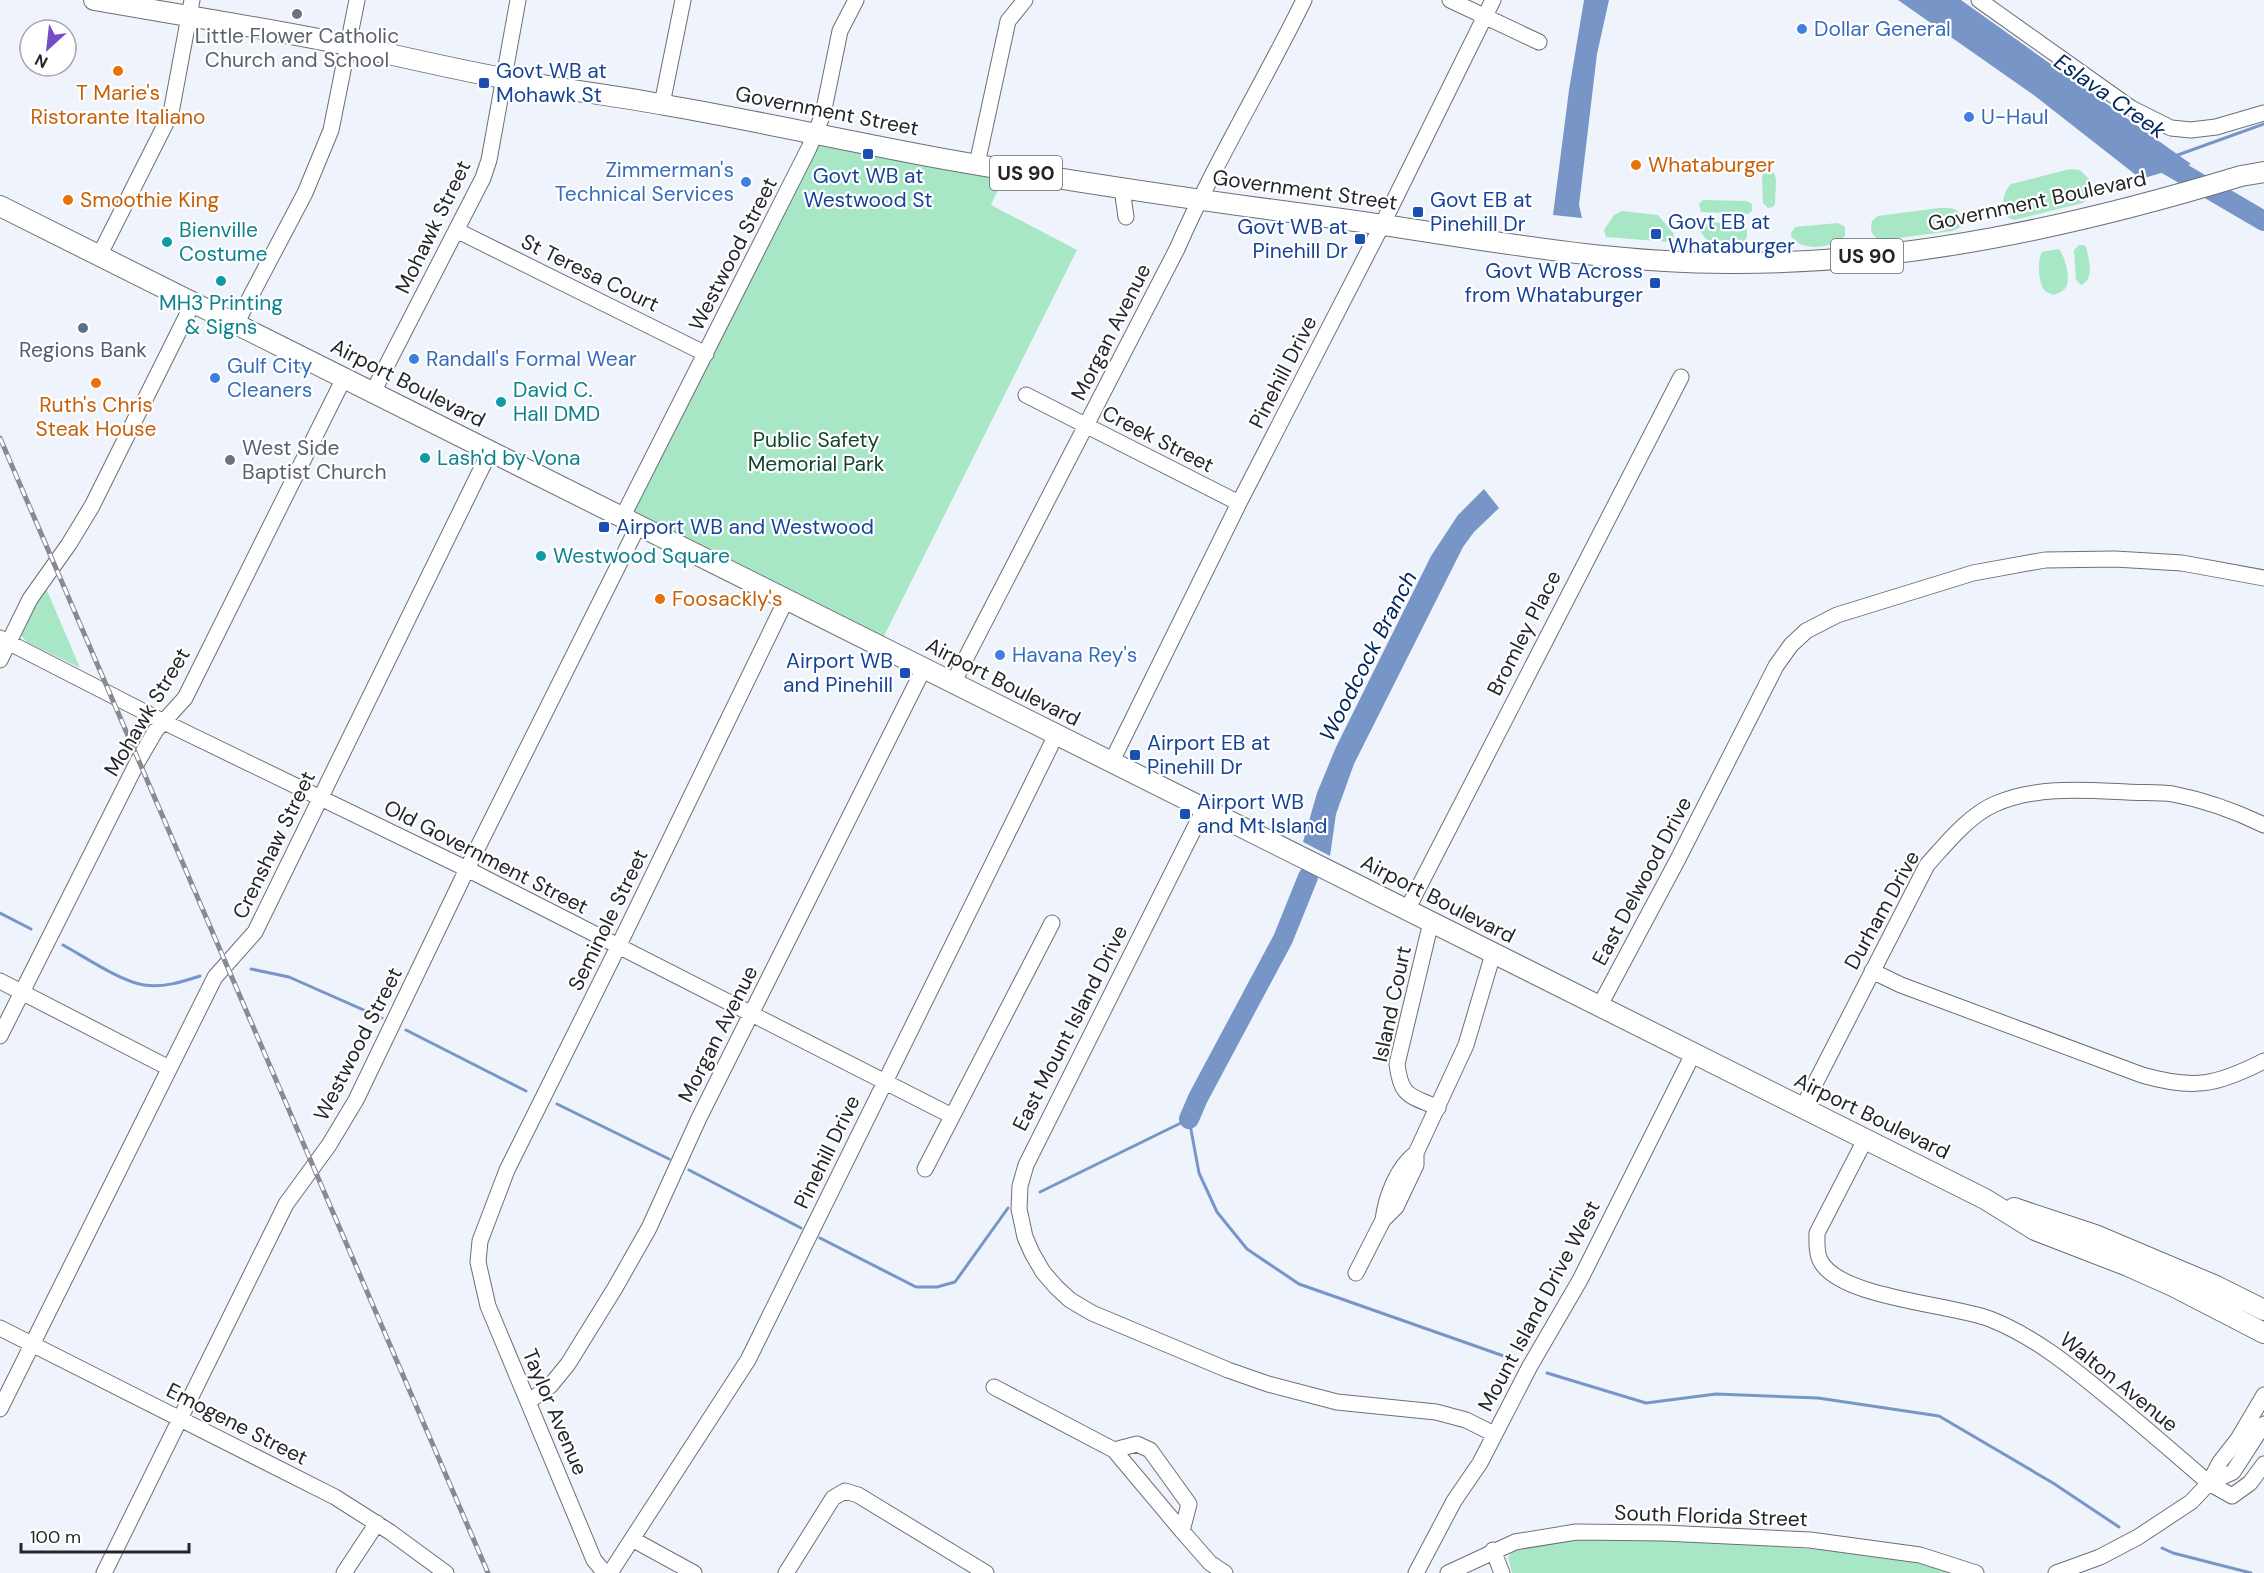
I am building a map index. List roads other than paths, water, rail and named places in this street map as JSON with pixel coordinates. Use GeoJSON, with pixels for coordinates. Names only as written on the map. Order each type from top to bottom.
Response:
{"type":"FeatureCollection","features":[{"type":"Feature","properties":{"kind":"main road","name":"Government Street"},"geometry":{"type":"LineString","coordinates":[[94,0],[191,8],[503,78],[662,104],[1122,189],[1553,251]]}},
{"type":"Feature","properties":{"kind":"main road","name":"Government Boulevard"},"geometry":{"type":"LineString","coordinates":[[2241,176],[2264,159]]}},
{"type":"Feature","properties":{"kind":"main road","name":"Government Boulevard"},"geometry":{"type":"LineString","coordinates":[[1553,251],[1613,258],[1735,263],[1832,260],[1955,245],[2031,231],[2093,218],[2241,176],[2264,172]]}},
{"type":"Feature","properties":{"kind":"main road","name":"Airport Boulevard"},"geometry":{"type":"LineString","coordinates":[[0,206],[1985,1199],[2035,1230],[2173,1286],[2264,1333]]}},
{"type":"Feature","properties":{"kind":"main road","name":"Airport Boulevard"},"geometry":{"type":"LineString","coordinates":[[1985,1199],[2096,1235],[2216,1286],[2264,1310]]}},
{"type":"Feature","properties":{"kind":"street"},"geometry":{"type":"LineString","coordinates":[[236,324],[305,193],[331,130],[357,0]]}},
{"type":"Feature","properties":{"kind":"street","name":"Mohawk Street"},"geometry":{"type":"LineString","coordinates":[[373,392],[483,178],[489,160],[518,0]]}},
{"type":"Feature","properties":{"kind":"street"},"geometry":{"type":"LineString","coordinates":[[662,104],[682,0]]}},
{"type":"Feature","properties":{"kind":"street","name":"Westwood Street"},"geometry":{"type":"LineString","coordinates":[[104,1573],[286,1204],[329,1145],[356,1100],[630,522],[706,354],[815,133],[823,114],[840,31],[856,0]]}},
{"type":"Feature","properties":{"kind":"street"},"geometry":{"type":"LineString","coordinates":[[977,164],[1008,21],[1025,0]]}},
{"type":"Feature","properties":{"kind":"street","name":"Morgan Avenue"},"geometry":{"type":"LineString","coordinates":[[954,683],[1087,426],[1176,249],[1198,200],[1304,0]]}},
{"type":"Feature","properties":{"kind":"street"},"geometry":{"type":"LineString","coordinates":[[1450,0],[1539,42]]}},
{"type":"Feature","properties":{"kind":"street","name":"Pinehill Drive"},"geometry":{"type":"LineString","coordinates":[[1111,763],[1239,503],[1382,225],[1493,0]]}},
{"type":"Feature","properties":{"kind":"street"},"geometry":{"type":"LineString","coordinates":[[1979,0],[2131,108],[2171,128],[2191,130],[2216,128],[2264,114]]}},
{"type":"Feature","properties":{"kind":"street"},"geometry":{"type":"LineString","coordinates":[[99,256],[171,113],[191,8]]}},
{"type":"Feature","properties":{"kind":"street"},"geometry":{"type":"LineString","coordinates":[[1122,189],[1126,217]]}},
{"type":"Feature","properties":{"kind":"street","name":"St Teresa Court"},"geometry":{"type":"LineString","coordinates":[[456,230],[706,354]]}},
{"type":"Feature","properties":{"kind":"street"},"geometry":{"type":"LineString","coordinates":[[0,660],[4,640],[92,506],[193,303]]}},
{"type":"Feature","properties":{"kind":"street","name":"Bromley Place"},"geometry":{"type":"LineString","coordinates":[[1407,910],[1681,377]]}},
{"type":"Feature","properties":{"kind":"street","name":"Mohawk Street"},"geometry":{"type":"LineString","coordinates":[[0,1036],[138,761],[156,730],[185,698],[344,378]]}},
{"type":"Feature","properties":{"kind":"street","name":"Creek Street"},"geometry":{"type":"LineString","coordinates":[[1026,395],[1239,503]]}},
{"type":"Feature","properties":{"kind":"street","name":"Crenshaw Street"},"geometry":{"type":"LineString","coordinates":[[0,1409],[215,977],[255,932],[490,451]]}},
{"type":"Feature","properties":{"kind":"street","name":"East Delwood Drive"},"geometry":{"type":"LineString","coordinates":[[1599,1007],[1776,666],[1791,645],[1806,631],[1837,615],[1973,573],[2045,560],[2115,559],[2175,563],[2264,578]]}},
{"type":"Feature","properties":{"kind":"street","name":"Seminole Street"},"geometry":{"type":"LineString","coordinates":[[478,1262],[480,1241],[507,1170],[786,600]]}},
{"type":"Feature","properties":{"kind":"street","name":"Old Government Street"},"geometry":{"type":"LineString","coordinates":[[4,640],[164,722],[466,869],[952,1116]]}},
{"type":"Feature","properties":{"kind":"street","name":"Morgan Avenue"},"geometry":{"type":"LineString","coordinates":[[528,1402],[550,1386],[568,1364],[649,1228],[699,1118],[924,668]]}},
{"type":"Feature","properties":{"kind":"street","name":"Pinehill Drive"},"geometry":{"type":"LineString","coordinates":[[610,1573],[748,1360],[1056,735]]}},
{"type":"Feature","properties":{"kind":"street","name":"Durham Drive"},"geometry":{"type":"LineString","coordinates":[[1802,1108],[1927,865],[1948,840],[1993,804],[2051,791],[2171,794],[2199,800],[2241,814],[2264,825]]}},
{"type":"Feature","properties":{"kind":"street","name":"East Mount Island Drive"},"geometry":{"type":"LineString","coordinates":[[1203,809],[1026,1165],[1018,1203],[1020,1220],[1032,1253],[1043,1272],[1070,1300],[1092,1313],[1228,1371],[1337,1402],[1436,1412],[1466,1420],[1494,1434]]}},
{"type":"Feature","properties":{"kind":"street","name":"Island Court"},"geometry":{"type":"LineString","coordinates":[[1431,922],[1397,1064],[1399,1081],[1404,1092],[1438,1108]]}},
{"type":"Feature","properties":{"kind":"street"},"geometry":{"type":"LineString","coordinates":[[925,1169],[1052,924]]}},
{"type":"Feature","properties":{"kind":"street"},"geometry":{"type":"LineString","coordinates":[[1356,1273],[1383,1220],[1396,1207],[1416,1165],[1416,1153],[1466,1045],[1493,954]]}},
{"type":"Feature","properties":{"kind":"street"},"geometry":{"type":"LineString","coordinates":[[1872,971],[1901,985],[2168,1083],[2216,1082],[2264,1061]]}},
{"type":"Feature","properties":{"kind":"street"},"geometry":{"type":"LineString","coordinates":[[0,981],[169,1068]]}},
{"type":"Feature","properties":{"kind":"street","name":"Mount Island Drive West"},"geometry":{"type":"LineString","coordinates":[[1416,1573],[1454,1501],[1480,1463],[1580,1280],[1693,1054]]}},
{"type":"Feature","properties":{"kind":"street","name":"Walton Avenue"},"geometry":{"type":"LineString","coordinates":[[1865,1140],[1816,1233],[1821,1262],[1836,1277],[1871,1292],[1989,1319],[2022,1335],[2061,1358],[2209,1483],[2232,1496],[2250,1483],[2264,1464]]}},
{"type":"Feature","properties":{"kind":"street","name":"Taylor Avenue"},"geometry":{"type":"LineString","coordinates":[[478,1262],[488,1306],[594,1560],[605,1573]]}},
{"type":"Feature","properties":{"kind":"street","name":"Emogene Street"},"geometry":{"type":"LineString","coordinates":[[0,1328],[335,1497],[377,1523],[446,1573]]}},
{"type":"Feature","properties":{"kind":"street"},"geometry":{"type":"LineString","coordinates":[[994,1387],[1114,1450],[1202,1555],[1225,1573]]}},
{"type":"Feature","properties":{"kind":"street"},"geometry":{"type":"LineString","coordinates":[[2056,1573],[2087,1569],[2191,1502],[2209,1483],[2220,1462],[2238,1439],[2264,1395]]}},
{"type":"Feature","properties":{"kind":"street"},"geometry":{"type":"LineString","coordinates":[[2209,1483],[2233,1472],[2264,1424]]}},
{"type":"Feature","properties":{"kind":"street"},"geometry":{"type":"LineString","coordinates":[[1114,1450],[1137,1444],[1150,1450],[1190,1504],[1182,1531]]}},
{"type":"Feature","properties":{"kind":"street"},"geometry":{"type":"LineString","coordinates":[[786,1573],[832,1498],[845,1491],[858,1495],[986,1573]]}},
{"type":"Feature","properties":{"kind":"street"},"geometry":{"type":"LineString","coordinates":[[344,1573],[377,1523]]}},
{"type":"Feature","properties":{"kind":"street","name":"South Florida Street"},"geometry":{"type":"LineString","coordinates":[[1448,1573],[1493,1550],[1515,1542],[1576,1532],[1664,1533],[1810,1540],[1920,1555],[1976,1573]]}},
{"type":"Feature","properties":{"kind":"street"},"geometry":{"type":"LineString","coordinates":[[632,1539],[694,1573]]}},
{"type":"Feature","properties":{"kind":"street"},"geometry":{"type":"LineString","coordinates":[[1493,1550],[1502,1573]]}},
{"type":"Feature","properties":{"kind":"water"},"geometry":{"type":"Polygon","coordinates":[[[1584,0],[1609,0],[1597,54],[1579,205],[1582,218],[1553,215],[1569,90],[1584,0]]]}},
{"type":"Feature","properties":{"kind":"water"},"geometry":{"type":"Polygon","coordinates":[[[1898,0],[1961,0],[2191,164],[2141,179],[2035,96],[1898,0]]]}},
{"type":"Feature","properties":{"kind":"water"},"geometry":{"type":"Polygon","coordinates":[[[1484,489],[1499,508],[1474,532],[1463,547],[1354,764],[1336,814],[1330,856],[1303,842],[1317,793],[1336,747],[1431,556],[1458,515],[1484,489]]]}},
{"type":"Feature","properties":{"kind":"waterway"},"geometry":{"type":"LineString","coordinates":[[2175,156],[2264,124]]}},
{"type":"Feature","properties":{"kind":"waterway","name":"Eslava Creek"},"geometry":{"type":"LineString","coordinates":[[2151,155],[2264,221]]}},
{"type":"Feature","properties":{"kind":"waterway","name":"Woodcock Branch"},"geometry":{"type":"LineString","coordinates":[[1189,1119],[1283,939],[1308,877]]}},
{"type":"Feature","properties":{"kind":"waterway"},"geometry":{"type":"LineString","coordinates":[[0,913],[31,929]]}},
{"type":"Feature","properties":{"kind":"waterway"},"geometry":{"type":"LineString","coordinates":[[63,945],[114,974],[135,983],[151,986],[165,985],[200,976]]}},
{"type":"Feature","properties":{"kind":"waterway"},"geometry":{"type":"LineString","coordinates":[[251,969],[289,977],[382,1018]]}},
{"type":"Feature","properties":{"kind":"waterway"},"geometry":{"type":"LineString","coordinates":[[406,1030],[526,1091]]}},
{"type":"Feature","properties":{"kind":"waterway"},"geometry":{"type":"LineString","coordinates":[[557,1104],[669,1159]]}},
{"type":"Feature","properties":{"kind":"waterway"},"geometry":{"type":"LineString","coordinates":[[1040,1192],[1189,1119],[1199,1173],[1217,1212],[1247,1249],[1299,1284],[1518,1361]]}},
{"type":"Feature","properties":{"kind":"waterway"},"geometry":{"type":"LineString","coordinates":[[689,1170],[801,1228]]}},
{"type":"Feature","properties":{"kind":"waterway"},"geometry":{"type":"LineString","coordinates":[[820,1238],[916,1287],[937,1287],[955,1282],[1008,1208]]}},
{"type":"Feature","properties":{"kind":"waterway"},"geometry":{"type":"LineString","coordinates":[[1547,1373],[1646,1403],[1716,1394],[1818,1398],[1939,1416],[2053,1483],[2119,1527]]}},
{"type":"Feature","properties":{"kind":"waterway"},"geometry":{"type":"LineString","coordinates":[[2162,1548],[2173,1553],[2251,1573]]}},
{"type":"Feature","properties":{"kind":"railway"},"geometry":{"type":"LineString","coordinates":[[0,438],[488,1573]]}},
{"type":"Feature","properties":{"kind":"place","name":"Little Flower Catholic Church and School"},"geometry":{"type":"Point","coordinates":[297,14]}},
{"type":"Feature","properties":{"kind":"place","name":"Dollar General"},"geometry":{"type":"Point","coordinates":[1802,29]}},
{"type":"Feature","properties":{"kind":"place","name":"T Marie's Ristorante Italiano"},"geometry":{"type":"Point","coordinates":[118,71]}},
{"type":"Feature","properties":{"kind":"place","name":"Govt WB at Mohawk St"},"geometry":{"type":"Point","coordinates":[484,83]}},
{"type":"Feature","properties":{"kind":"place","name":"U-Haul"},"geometry":{"type":"Point","coordinates":[1969,117]}},
{"type":"Feature","properties":{"kind":"place","name":"Govt WB at Westwood St"},"geometry":{"type":"Point","coordinates":[868,154]}},
{"type":"Feature","properties":{"kind":"place","name":"Whataburger"},"geometry":{"type":"Point","coordinates":[1636,165]}},
{"type":"Feature","properties":{"kind":"place","name":"Zimmerman's Technical Services"},"geometry":{"type":"Point","coordinates":[746,182]}},
{"type":"Feature","properties":{"kind":"place","name":"Smoothie King"},"geometry":{"type":"Point","coordinates":[68,200]}},
{"type":"Feature","properties":{"kind":"place","name":"Govt EB at Pinehill Dr"},"geometry":{"type":"Point","coordinates":[1418,212]}},
{"type":"Feature","properties":{"kind":"place","name":"Govt EB at Whataburger"},"geometry":{"type":"Point","coordinates":[1656,234]}},
{"type":"Feature","properties":{"kind":"place","name":"Govt WB at Pinehill Dr"},"geometry":{"type":"Point","coordinates":[1360,239]}},
{"type":"Feature","properties":{"kind":"place","name":"Bienville Costume"},"geometry":{"type":"Point","coordinates":[167,242]}},
{"type":"Feature","properties":{"kind":"place","name":"MH3 Printing & Signs"},"geometry":{"type":"Point","coordinates":[221,281]}},
{"type":"Feature","properties":{"kind":"place","name":"Govt WB Across from Whataburger"},"geometry":{"type":"Point","coordinates":[1655,283]}},
{"type":"Feature","properties":{"kind":"place","name":"Regions Bank"},"geometry":{"type":"Point","coordinates":[83,328]}},
{"type":"Feature","properties":{"kind":"place","name":"Randall's Formal Wear"},"geometry":{"type":"Point","coordinates":[414,359]}},
{"type":"Feature","properties":{"kind":"place","name":"Gulf City Cleaners"},"geometry":{"type":"Point","coordinates":[215,378]}},
{"type":"Feature","properties":{"kind":"place","name":"Ruth's Chris Steak House"},"geometry":{"type":"Point","coordinates":[96,383]}},
{"type":"Feature","properties":{"kind":"place","name":"David C. Hall DMD"},"geometry":{"type":"Point","coordinates":[501,402]}},
{"type":"Feature","properties":{"kind":"place","name":"Lash'd by Vona"},"geometry":{"type":"Point","coordinates":[425,458]}},
{"type":"Feature","properties":{"kind":"place","name":"West Side Baptist Church"},"geometry":{"type":"Point","coordinates":[230,460]}},
{"type":"Feature","properties":{"kind":"place","name":"Airport WB and Westwood"},"geometry":{"type":"Point","coordinates":[604,527]}},
{"type":"Feature","properties":{"kind":"place","name":"Westwood Square"},"geometry":{"type":"Point","coordinates":[541,556]}},
{"type":"Feature","properties":{"kind":"place","name":"Foosackly's"},"geometry":{"type":"Point","coordinates":[660,599]}},
{"type":"Feature","properties":{"kind":"place","name":"Havana Rey's"},"geometry":{"type":"Point","coordinates":[1000,655]}},
{"type":"Feature","properties":{"kind":"place","name":"Airport WB and Pinehill"},"geometry":{"type":"Point","coordinates":[905,673]}},
{"type":"Feature","properties":{"kind":"place","name":"Airport EB at Pinehill Dr"},"geometry":{"type":"Point","coordinates":[1135,755]}},
{"type":"Feature","properties":{"kind":"place","name":"Airport WB and Mt Island"},"geometry":{"type":"Point","coordinates":[1185,814]}},
{"type":"Feature","properties":{"kind":"park label","name":"Public Safety Memorial Park"},"geometry":{"type":"Point","coordinates":[816,452]}}]}
